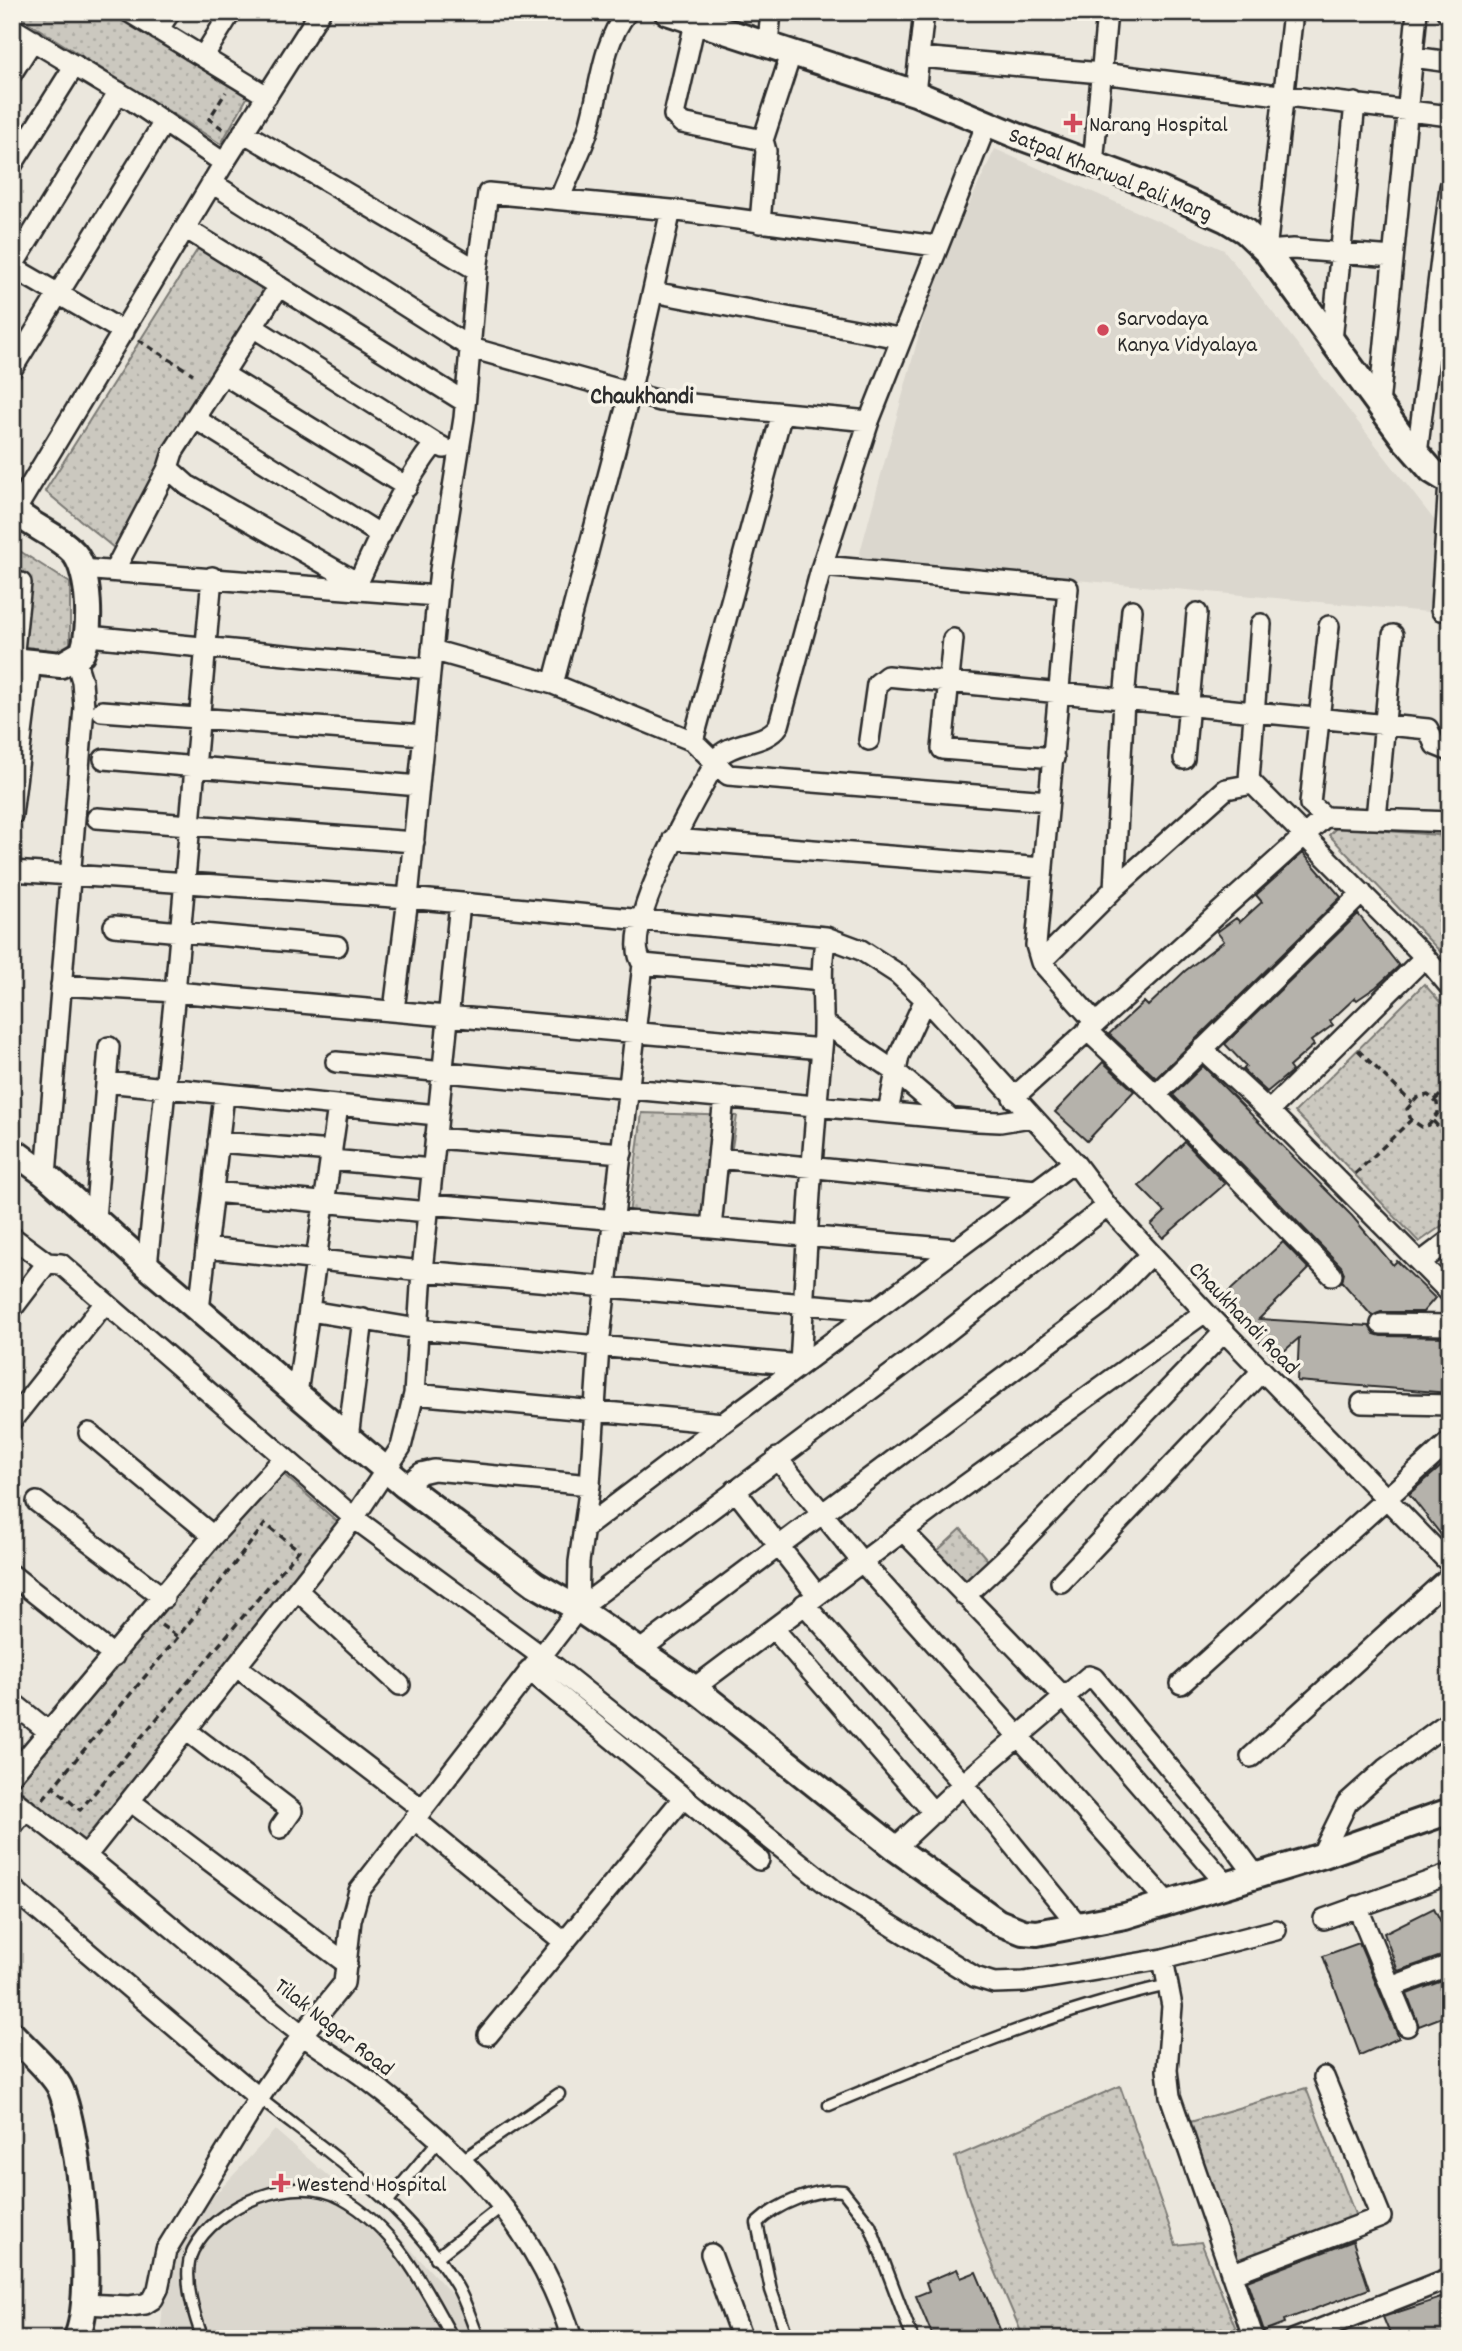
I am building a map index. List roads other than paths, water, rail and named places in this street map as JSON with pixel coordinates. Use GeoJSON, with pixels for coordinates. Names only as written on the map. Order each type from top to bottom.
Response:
{"type":"FeatureCollection","features":[{"type":"Feature","properties":{"kind":"street"},"geometry":{"type":"LineString","coordinates":[[129,12],[267,96]]}},
{"type":"Feature","properties":{"kind":"street"},"geometry":{"type":"LineString","coordinates":[[158,30],[170,12]]}},
{"type":"Feature","properties":{"kind":"street"},"geometry":{"type":"LineString","coordinates":[[203,57],[231,12]]}},
{"type":"Feature","properties":{"kind":"street"},"geometry":{"type":"LineString","coordinates":[[320,12],[243,132],[124,332],[13,510],[78,561],[114,571],[357,586],[437,596]]}},
{"type":"Feature","properties":{"kind":"street"},"geometry":{"type":"LineString","coordinates":[[560,198],[590,125],[605,53],[617,26],[627,12]]}},
{"type":"Feature","properties":{"kind":"street","name":"Satpal Kharwal Pali Marg"},"geometry":{"type":"LineString","coordinates":[[667,12],[915,93],[1093,165],[1145,183],[1225,219],[1245,231],[1266,251],[1417,454],[1432,471],[1449,482]]}},
{"type":"Feature","properties":{"kind":"street"},"geometry":{"type":"LineString","coordinates":[[768,43],[771,12]]}},
{"type":"Feature","properties":{"kind":"street"},"geometry":{"type":"LineString","coordinates":[[915,93],[924,12]]}},
{"type":"Feature","properties":{"kind":"street"},"geometry":{"type":"LineString","coordinates":[[1093,165],[1107,12]]}},
{"type":"Feature","properties":{"kind":"street"},"geometry":{"type":"LineString","coordinates":[[1284,12],[1293,13],[1266,251],[1293,249],[1393,257]]}},
{"type":"Feature","properties":{"kind":"street"},"geometry":{"type":"LineString","coordinates":[[1379,405],[1417,12]]}},
{"type":"Feature","properties":{"kind":"street"},"geometry":{"type":"LineString","coordinates":[[695,23],[674,110],[677,120],[763,140]]}},
{"type":"Feature","properties":{"kind":"street"},"geometry":{"type":"LineString","coordinates":[[12,28],[119,93],[224,163]]}},
{"type":"Feature","properties":{"kind":"street"},"geometry":{"type":"LineString","coordinates":[[12,73],[33,40]]}},
{"type":"Feature","properties":{"kind":"street"},"geometry":{"type":"LineString","coordinates":[[760,223],[766,152],[763,140],[792,51]]}},
{"type":"Feature","properties":{"kind":"street"},"geometry":{"type":"LineString","coordinates":[[920,57],[1101,73],[1450,116]]}},
{"type":"Feature","properties":{"kind":"street"},"geometry":{"type":"LineString","coordinates":[[1413,57],[1450,62]]}},
{"type":"Feature","properties":{"kind":"street"},"geometry":{"type":"LineString","coordinates":[[12,165],[75,65]]}},
{"type":"Feature","properties":{"kind":"street"},"geometry":{"type":"LineString","coordinates":[[119,93],[12,267],[124,332]]}},
{"type":"Feature","properties":{"kind":"street"},"geometry":{"type":"LineString","coordinates":[[1332,341],[1355,103]]}},
{"type":"Feature","properties":{"kind":"street"},"geometry":{"type":"LineString","coordinates":[[12,369],[164,122]]}},
{"type":"Feature","properties":{"kind":"street"},"geometry":{"type":"LineString","coordinates":[[578,1609],[579,1562],[597,1413],[600,1346],[643,964],[639,954],[642,921],[649,893],[673,839],[715,764],[731,746],[769,736],[779,725],[822,566],[869,421],[899,338],[987,122]]}},
{"type":"Feature","properties":{"kind":"street"},"geometry":{"type":"LineString","coordinates":[[243,132],[477,270]]}},
{"type":"Feature","properties":{"kind":"street"},"geometry":{"type":"LineString","coordinates":[[212,183],[471,348],[660,401],[869,421]]}},
{"type":"Feature","properties":{"kind":"street"},"geometry":{"type":"LineString","coordinates":[[1417,454],[1450,187]]}},
{"type":"Feature","properties":{"kind":"street"},"geometry":{"type":"LineString","coordinates":[[394,1010],[414,842],[437,596],[465,402],[477,270],[488,193],[671,210],[936,246]]}},
{"type":"Feature","properties":{"kind":"street"},"geometry":{"type":"LineString","coordinates":[[553,684],[630,393],[671,210]]}},
{"type":"Feature","properties":{"kind":"street"},"geometry":{"type":"LineString","coordinates":[[186,228],[465,402]]}},
{"type":"Feature","properties":{"kind":"street"},"geometry":{"type":"LineString","coordinates":[[114,571],[168,468],[168,460],[279,286]]}},
{"type":"Feature","properties":{"kind":"street"},"geometry":{"type":"LineString","coordinates":[[653,292],[899,338]]}},
{"type":"Feature","properties":{"kind":"street"},"geometry":{"type":"LineString","coordinates":[[253,327],[457,455]]}},
{"type":"Feature","properties":{"kind":"street"},"geometry":{"type":"LineString","coordinates":[[223,374],[407,487]]}},
{"type":"Feature","properties":{"kind":"street"},"geometry":{"type":"LineString","coordinates":[[693,741],[782,413]]}},
{"type":"Feature","properties":{"kind":"street"},"geometry":{"type":"LineString","coordinates":[[194,418],[381,536]]}},
{"type":"Feature","properties":{"kind":"street"},"geometry":{"type":"LineString","coordinates":[[357,586],[407,487],[435,443]]}},
{"type":"Feature","properties":{"kind":"street"},"geometry":{"type":"LineString","coordinates":[[168,468],[187,485],[357,586]]}},
{"type":"Feature","properties":{"kind":"street"},"geometry":{"type":"LineString","coordinates":[[1441,610],[1449,482]]}},
{"type":"Feature","properties":{"kind":"street"},"geometry":{"type":"LineString","coordinates":[[18,660],[61,665],[82,653],[88,636],[87,592],[78,561]]}},
{"type":"Feature","properties":{"kind":"street"},"geometry":{"type":"LineString","coordinates":[[822,566],[1069,588],[1036,945],[1041,962],[1091,1026],[1332,1275]]}},
{"type":"Feature","properties":{"kind":"street"},"geometry":{"type":"LineString","coordinates":[[147,1266],[175,992],[212,577]]}},
{"type":"Feature","properties":{"kind":"street"},"geometry":{"type":"LineString","coordinates":[[12,816],[21,583]]}},
{"type":"Feature","properties":{"kind":"street"},"geometry":{"type":"LineString","coordinates":[[1114,890],[1124,700],[1132,610]]}},
{"type":"Feature","properties":{"kind":"street"},"geometry":{"type":"LineString","coordinates":[[1184,759],[1196,612]]}},
{"type":"Feature","properties":{"kind":"street"},"geometry":{"type":"LineString","coordinates":[[1261,624],[1252,712],[1249,780],[1362,893],[1449,986]]}},
{"type":"Feature","properties":{"kind":"street"},"geometry":{"type":"LineString","coordinates":[[1329,626],[1310,804],[1325,817],[1450,822]]}},
{"type":"Feature","properties":{"kind":"street"},"geometry":{"type":"LineString","coordinates":[[1376,819],[1393,635]]}},
{"type":"Feature","properties":{"kind":"street"},"geometry":{"type":"LineString","coordinates":[[88,636],[205,648],[431,660],[553,684],[693,741],[727,775],[1049,801]]}},
{"type":"Feature","properties":{"kind":"street"},"geometry":{"type":"LineString","coordinates":[[953,639],[942,748],[1054,758]]}},
{"type":"Feature","properties":{"kind":"street"},"geometry":{"type":"LineString","coordinates":[[46,1175],[84,707],[82,681],[75,658]]}},
{"type":"Feature","properties":{"kind":"street"},"geometry":{"type":"LineString","coordinates":[[869,740],[880,679],[887,676],[1428,729],[1436,745],[1450,751]]}},
{"type":"Feature","properties":{"kind":"street"},"geometry":{"type":"LineString","coordinates":[[102,710],[424,735]]}},
{"type":"Feature","properties":{"kind":"street"},"geometry":{"type":"LineString","coordinates":[[104,759],[419,786]]}},
{"type":"Feature","properties":{"kind":"street"},"geometry":{"type":"LineString","coordinates":[[1041,962],[1114,890],[1226,789],[1253,784]]}},
{"type":"Feature","properties":{"kind":"street"},"geometry":{"type":"LineString","coordinates":[[1013,1098],[1325,817]]}},
{"type":"Feature","properties":{"kind":"street"},"geometry":{"type":"LineString","coordinates":[[97,818],[414,842]]}},
{"type":"Feature","properties":{"kind":"street"},"geometry":{"type":"LineString","coordinates":[[673,839],[1043,868]]}},
{"type":"Feature","properties":{"kind":"street","name":"Chaukhandi Road"},"geometry":{"type":"LineString","coordinates":[[12,871],[69,877],[408,898],[826,937],[861,950],[898,974],[925,999],[1074,1162],[1107,1206],[1151,1254],[1450,1564]]}},
{"type":"Feature","properties":{"kind":"street"},"geometry":{"type":"LineString","coordinates":[[1156,1095],[1362,893]]}},
{"type":"Feature","properties":{"kind":"street"},"geometry":{"type":"LineString","coordinates":[[86,1856],[354,1518],[401,1447],[414,1394],[422,1270],[460,903]]}},
{"type":"Feature","properties":{"kind":"street"},"geometry":{"type":"LineString","coordinates":[[114,926],[337,946]]}},
{"type":"Feature","properties":{"kind":"street"},"geometry":{"type":"LineString","coordinates":[[800,1366],[814,1105],[824,1023],[821,981],[826,937]]}},
{"type":"Feature","properties":{"kind":"street"},"geometry":{"type":"LineString","coordinates":[[1269,1111],[1424,957]]}},
{"type":"Feature","properties":{"kind":"street"},"geometry":{"type":"LineString","coordinates":[[643,964],[821,981]]}},
{"type":"Feature","properties":{"kind":"street"},"geometry":{"type":"LineString","coordinates":[[61,985],[447,1014],[822,1049]]}},
{"type":"Feature","properties":{"kind":"street"},"geometry":{"type":"LineString","coordinates":[[888,1112],[899,1056],[925,999]]}},
{"type":"Feature","properties":{"kind":"street"},"geometry":{"type":"LineString","coordinates":[[824,1023],[896,1072],[950,1118]]}},
{"type":"Feature","properties":{"kind":"street"},"geometry":{"type":"LineString","coordinates":[[95,1219],[109,1047]]}},
{"type":"Feature","properties":{"kind":"street"},"geometry":{"type":"LineString","coordinates":[[1202,1049],[1269,1111],[1450,1293]]}},
{"type":"Feature","properties":{"kind":"street"},"geometry":{"type":"LineString","coordinates":[[336,1062],[1000,1122],[1031,1117]]}},
{"type":"Feature","properties":{"kind":"street"},"geometry":{"type":"LineString","coordinates":[[106,1083],[437,1115]]}},
{"type":"Feature","properties":{"kind":"street"},"geometry":{"type":"LineString","coordinates":[[199,1310],[224,1095]]}},
{"type":"Feature","properties":{"kind":"street"},"geometry":{"type":"LineString","coordinates":[[711,1228],[724,1097]]}},
{"type":"Feature","properties":{"kind":"street"},"geometry":{"type":"LineString","coordinates":[[297,1394],[338,1106]]}},
{"type":"Feature","properties":{"kind":"street"},"geometry":{"type":"LineString","coordinates":[[435,1138],[622,1153]]}},
{"type":"Feature","properties":{"kind":"street"},"geometry":{"type":"LineString","coordinates":[[218,1142],[432,1169]]}},
{"type":"Feature","properties":{"kind":"street"},"geometry":{"type":"LineString","coordinates":[[12,1150],[46,1175],[147,1266],[405,1486],[535,1584],[578,1609],[694,1688],[895,1848],[1010,1928],[1037,1933],[1079,1926],[1168,1903],[1321,1856],[1450,1811]]}},
{"type":"Feature","properties":{"kind":"street"},"geometry":{"type":"LineString","coordinates":[[718,1158],[1036,1190]]}},
{"type":"Feature","properties":{"kind":"street"},"geometry":{"type":"LineString","coordinates":[[585,1528],[1074,1162]]}},
{"type":"Feature","properties":{"kind":"street"},"geometry":{"type":"LineString","coordinates":[[213,1192],[325,1202],[614,1220],[956,1249]]}},
{"type":"Feature","properties":{"kind":"street"},"geometry":{"type":"LineString","coordinates":[[82,2304],[129,2306],[145,2304],[153,2299],[158,2289],[166,2250],[259,2098],[302,2035],[340,1990],[347,1964],[351,1920],[359,1891],[578,1609],[933,1343],[1107,1206]]}},
{"type":"Feature","properties":{"kind":"street"},"geometry":{"type":"LineString","coordinates":[[12,1237],[47,1263],[61,1264],[354,1518],[535,1662],[834,1890],[975,1976],[994,1983],[1024,1982],[1163,1959],[1276,1930]]}},
{"type":"Feature","properties":{"kind":"street"},"geometry":{"type":"LineString","coordinates":[[1421,1262],[1450,1240]]}},
{"type":"Feature","properties":{"kind":"street"},"geometry":{"type":"LineString","coordinates":[[206,1248],[874,1310]]}},
{"type":"Feature","properties":{"kind":"street"},"geometry":{"type":"LineString","coordinates":[[639,1651],[1104,1303],[1151,1254]]}},
{"type":"Feature","properties":{"kind":"street"},"geometry":{"type":"LineString","coordinates":[[12,1309],[47,1263]]}},
{"type":"Feature","properties":{"kind":"street"},"geometry":{"type":"LineString","coordinates":[[12,1420],[104,1304]]}},
{"type":"Feature","properties":{"kind":"street"},"geometry":{"type":"LineString","coordinates":[[310,1311],[418,1329],[800,1366]]}},
{"type":"Feature","properties":{"kind":"street"},"geometry":{"type":"LineString","coordinates":[[694,1688],[903,1531],[1205,1312]]}},
{"type":"Feature","properties":{"kind":"street"},"geometry":{"type":"LineString","coordinates":[[348,1438],[363,1319]]}},
{"type":"Feature","properties":{"kind":"street"},"geometry":{"type":"LineString","coordinates":[[1381,1324],[1450,1325]]}},
{"type":"Feature","properties":{"kind":"street"},"geometry":{"type":"LineString","coordinates":[[965,1596],[1009,1555],[1224,1332]]}},
{"type":"Feature","properties":{"kind":"street"},"geometry":{"type":"LineString","coordinates":[[1061,1583],[1262,1371]]}},
{"type":"Feature","properties":{"kind":"street"},"geometry":{"type":"LineString","coordinates":[[414,1394],[723,1423]]}},
{"type":"Feature","properties":{"kind":"street"},"geometry":{"type":"LineString","coordinates":[[1362,1403],[1450,1405]]}},
{"type":"Feature","properties":{"kind":"street"},"geometry":{"type":"LineString","coordinates":[[89,1433],[213,1536]]}},
{"type":"Feature","properties":{"kind":"street"},"geometry":{"type":"LineString","coordinates":[[1181,1684],[1450,1441]]}},
{"type":"Feature","properties":{"kind":"street"},"geometry":{"type":"LineString","coordinates":[[12,1774],[164,1598],[213,1536],[284,1458]]}},
{"type":"Feature","properties":{"kind":"street"},"geometry":{"type":"LineString","coordinates":[[777,1458],[862,1562],[1168,1903]]}},
{"type":"Feature","properties":{"kind":"street"},"geometry":{"type":"LineString","coordinates":[[405,1486],[421,1473],[433,1470],[590,1485]]}},
{"type":"Feature","properties":{"kind":"street"},"geometry":{"type":"LineString","coordinates":[[735,1489],[779,1546],[811,1599],[1079,1926]]}},
{"type":"Feature","properties":{"kind":"street"},"geometry":{"type":"LineString","coordinates":[[37,1502],[164,1598]]}},
{"type":"Feature","properties":{"kind":"street"},"geometry":{"type":"LineString","coordinates":[[903,1531],[1063,1696],[1227,1885]]}},
{"type":"Feature","properties":{"kind":"street"},"geometry":{"type":"LineString","coordinates":[[12,1575],[114,1656]]}},
{"type":"Feature","properties":{"kind":"street"},"geometry":{"type":"LineString","coordinates":[[1251,1757],[1450,1576]]}},
{"type":"Feature","properties":{"kind":"street"},"geometry":{"type":"LineString","coordinates":[[297,1590],[400,1685]]}},
{"type":"Feature","properties":{"kind":"street"},"geometry":{"type":"LineString","coordinates":[[774,1629],[934,1814]]}},
{"type":"Feature","properties":{"kind":"street"},"geometry":{"type":"LineString","coordinates":[[535,1662],[684,1797],[759,1860]]}},
{"type":"Feature","properties":{"kind":"street"},"geometry":{"type":"LineString","coordinates":[[237,1667],[419,1814],[564,1942]]}},
{"type":"Feature","properties":{"kind":"street"},"geometry":{"type":"LineString","coordinates":[[895,1848],[963,1784],[1086,1677],[1094,1678],[1225,1834],[1256,1876]]}},
{"type":"Feature","properties":{"kind":"street"},"geometry":{"type":"LineString","coordinates":[[12,1702],[49,1732]]}},
{"type":"Feature","properties":{"kind":"street"},"geometry":{"type":"LineString","coordinates":[[1321,1856],[1347,1803],[1377,1775],[1450,1721]]}},
{"type":"Feature","properties":{"kind":"street"},"geometry":{"type":"LineString","coordinates":[[186,1730],[292,1811],[280,1828]]}},
{"type":"Feature","properties":{"kind":"street"},"geometry":{"type":"LineString","coordinates":[[488,2035],[684,1797]]}},
{"type":"Feature","properties":{"kind":"street"},"geometry":{"type":"LineString","coordinates":[[130,1801],[347,1964]]}},
{"type":"Feature","properties":{"kind":"street"},"geometry":{"type":"LineString","coordinates":[[12,1826],[19,1804]]}},
{"type":"Feature","properties":{"kind":"street","name":"Tilak Nagar Road"},"geometry":{"type":"LineString","coordinates":[[19,1804],[302,2035],[362,2076],[439,2140],[503,2206],[534,2249],[555,2290],[572,2339]]}},
{"type":"Feature","properties":{"kind":"street"},"geometry":{"type":"LineString","coordinates":[[1324,1919],[1450,1874]]}},
{"type":"Feature","properties":{"kind":"street"},"geometry":{"type":"LineString","coordinates":[[12,1888],[259,2098]]}},
{"type":"Feature","properties":{"kind":"street"},"geometry":{"type":"LineString","coordinates":[[1357,1906],[1407,2026]]}},
{"type":"Feature","properties":{"kind":"street"},"geometry":{"type":"LineString","coordinates":[[1163,1959],[1172,2006],[1167,2070],[1170,2096],[1254,2339]]}},
{"type":"Feature","properties":{"kind":"street"},"geometry":{"type":"LineString","coordinates":[[1391,1987],[1450,1965]]}},
{"type":"Feature","properties":{"kind":"street"},"geometry":{"type":"LineString","coordinates":[[12,2034],[61,2088],[80,2180],[87,2282],[78,2337]]}},
{"type":"Feature","properties":{"kind":"street"},"geometry":{"type":"LineString","coordinates":[[1231,2274],[1381,2217],[1324,2077]]}},
{"type":"Feature","properties":{"kind":"street"},"geometry":{"type":"LineString","coordinates":[[711,2253],[743,2339]]}},
{"type":"Feature","properties":{"kind":"street"},"geometry":{"type":"LineString","coordinates":[[1294,2339],[1450,2278]]}},
{"type":"Feature","properties":{"kind":"lane"},"geometry":{"type":"LineString","coordinates":[[829,2105],[1019,2027],[1107,1998],[1168,1985]]}},
{"type":"Feature","properties":{"kind":"lane"},"geometry":{"type":"LineString","coordinates":[[460,2161],[559,2094]]}},
{"type":"Feature","properties":{"kind":"lane"},"geometry":{"type":"LineString","coordinates":[[259,2098],[388,2201],[457,2286],[479,2339]]}},
{"type":"Feature","properties":{"kind":"lane"},"geometry":{"type":"LineString","coordinates":[[388,2201],[439,2140]]}},
{"type":"Feature","properties":{"kind":"lane"},"geometry":{"type":"LineString","coordinates":[[189,2339],[202,2337],[188,2268],[192,2250],[205,2232],[223,2217],[268,2193],[291,2187],[324,2189],[359,2209],[396,2245],[418,2275],[453,2339]]}},
{"type":"Feature","properties":{"kind":"lane"},"geometry":{"type":"LineString","coordinates":[[788,2339],[771,2290],[757,2223],[767,2213],[830,2189],[843,2191],[870,2225],[913,2339]]}},
{"type":"Feature","properties":{"kind":"lane"},"geometry":{"type":"LineString","coordinates":[[436,2258],[503,2206]]}},
{"type":"Feature","properties":{"kind":"place","name":"Narang Hospital"},"geometry":{"type":"Point","coordinates":[1073,123]}},
{"type":"Feature","properties":{"kind":"place","name":"Sarvodaya Kanya Vidyalaya"},"geometry":{"type":"Point","coordinates":[1103,330]}},
{"type":"Feature","properties":{"kind":"place","name":"Westend Hospital"},"geometry":{"type":"Point","coordinates":[281,2183]}},
{"type":"Feature","properties":{"kind":"district","name":"Chaukhandi"},"geometry":{"type":"Point","coordinates":[642,395]}}]}
